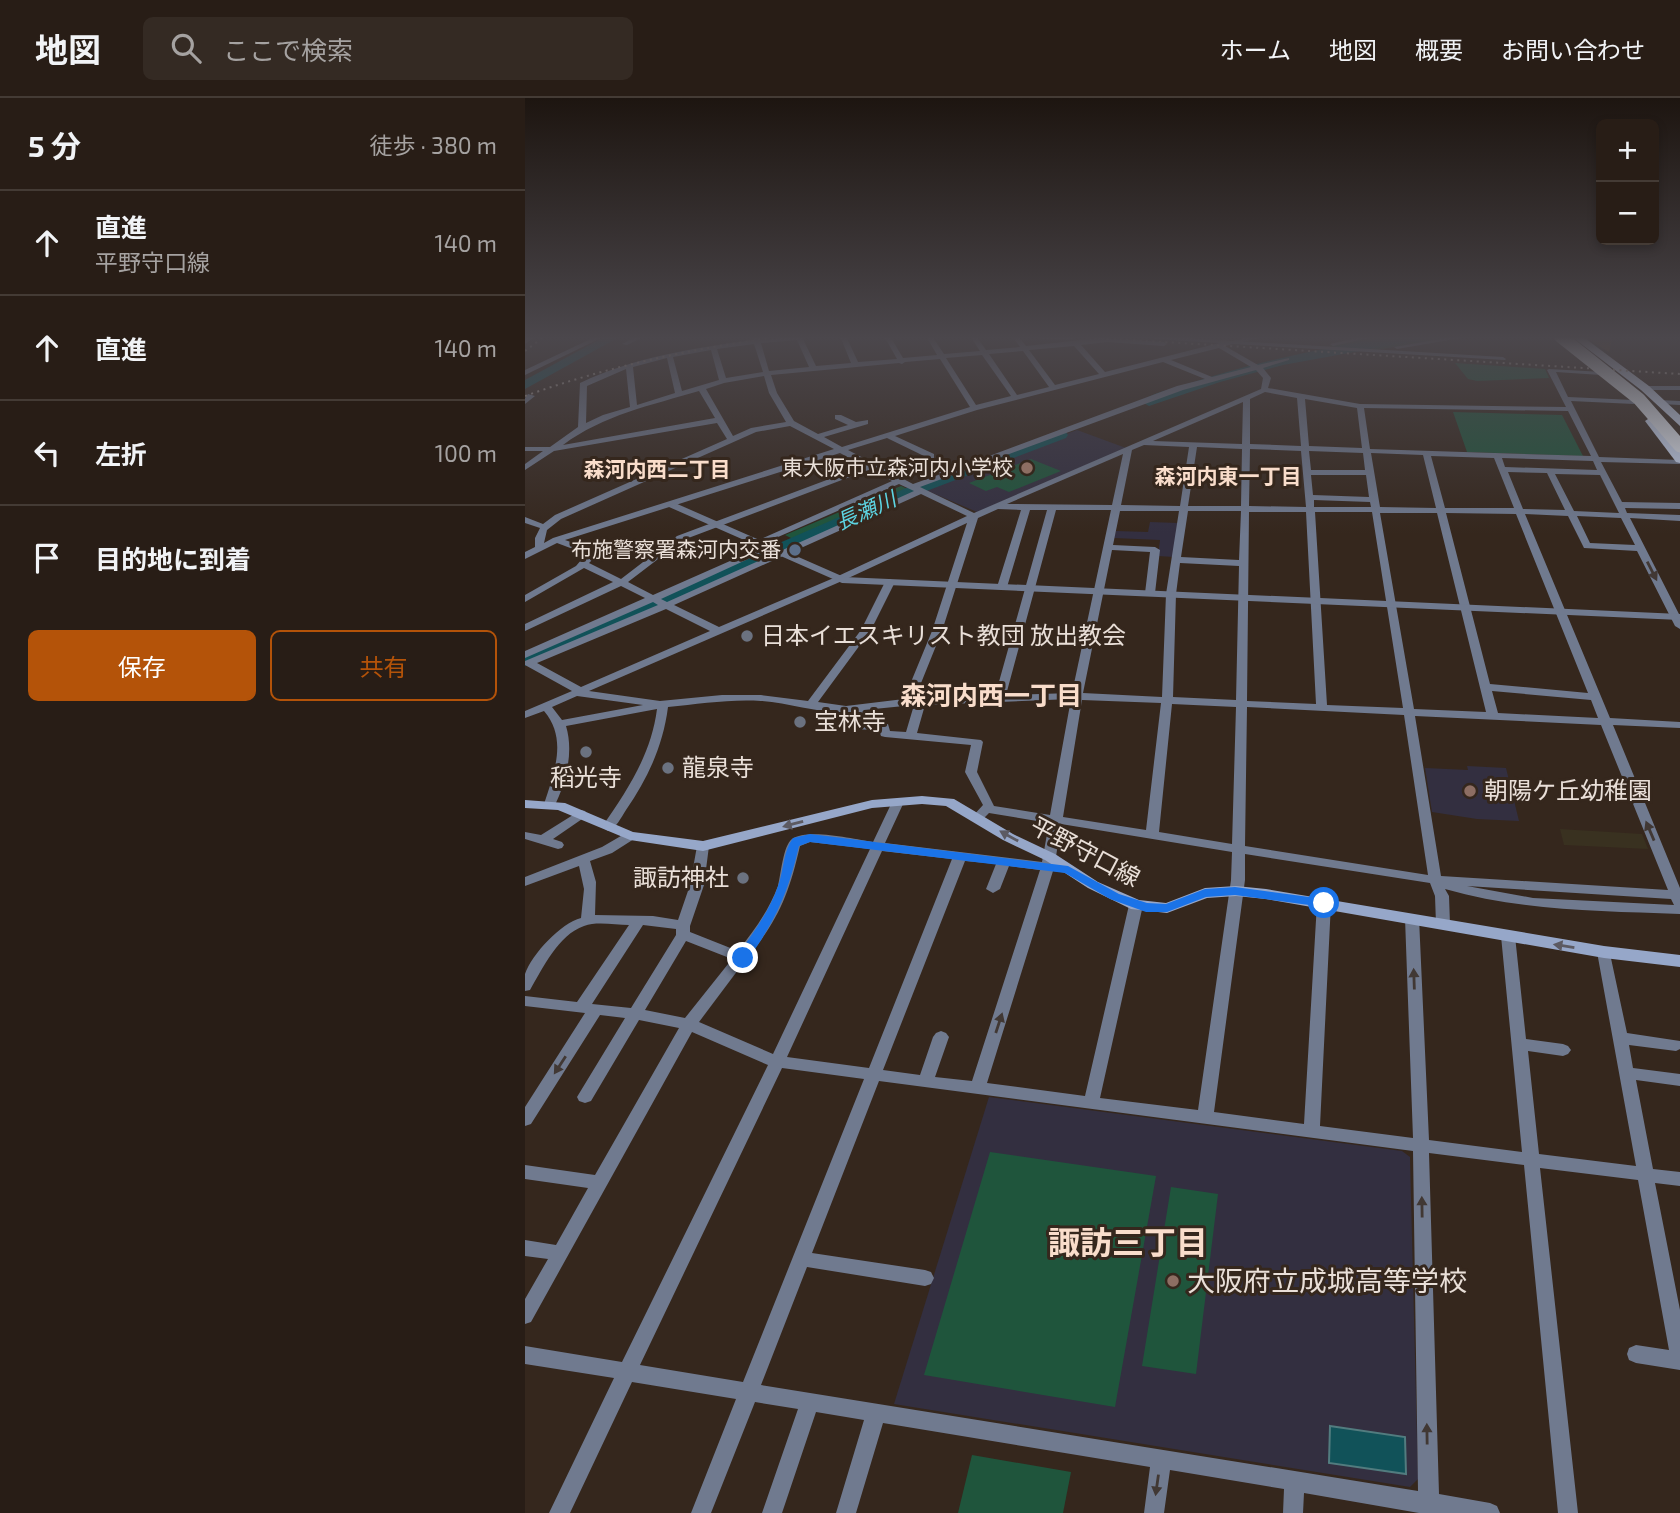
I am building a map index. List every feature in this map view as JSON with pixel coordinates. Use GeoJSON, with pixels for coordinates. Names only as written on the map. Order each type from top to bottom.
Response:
{"type":"FeatureCollection","features":[{"type":"Feature","properties":{"kind":"highway"},"geometry":{"type":"LineString","coordinates":[[1634,402],[1680,461]]}},
{"type":"Feature","properties":{"kind":"highway"},"geometry":{"type":"LineString","coordinates":[[1642,402],[1680,446]]}},
{"type":"Feature","properties":{"kind":"highway"},"geometry":{"type":"LineString","coordinates":[[1650,402],[1680,432]]}},
{"type":"Feature","properties":{"kind":"highway"},"geometry":{"type":"LineString","coordinates":[[1661,402],[1680,422]]}},
{"type":"Feature","properties":{"kind":"main road","name":"平野守口線"},"geometry":{"type":"LineString","coordinates":[[525,804],[550,804],[581,814],[630,836],[703,846],[856,807],[898,802],[949,802],[983,813],[1008,837],[1049,862],[1068,869],[1093,886],[1136,905],[1167,908],[1205,893],[1235,891],[1324,903],[1604,952],[1680,961]]}},
{"type":"Feature","properties":{"kind":"street"},"geometry":{"type":"LineString","coordinates":[[582,428],[583,402]]}},
{"type":"Feature","properties":{"kind":"street"},"geometry":{"type":"LineString","coordinates":[[633,402],[634,409]]}},
{"type":"Feature","properties":{"kind":"street"},"geometry":{"type":"LineString","coordinates":[[525,468],[582,428],[655,402]]}},
{"type":"Feature","properties":{"kind":"street"},"geometry":{"type":"LineString","coordinates":[[709,402],[730,440]]}},
{"type":"Feature","properties":{"kind":"street"},"geometry":{"type":"LineString","coordinates":[[778,402],[790,423],[899,481],[974,516]]}},
{"type":"Feature","properties":{"kind":"street"},"geometry":{"type":"LineString","coordinates":[[970,402],[974,408]]}},
{"type":"Feature","properties":{"kind":"street"},"geometry":{"type":"LineString","coordinates":[[525,556],[556,540],[996,402]]}},
{"type":"Feature","properties":{"kind":"street"},"geometry":{"type":"LineString","coordinates":[[525,655],[948,474],[1143,402]]}},
{"type":"Feature","properties":{"kind":"street"},"geometry":{"type":"LineString","coordinates":[[525,715],[839,579],[994,507],[1240,402]]}},
{"type":"Feature","properties":{"kind":"street"},"geometry":{"type":"LineString","coordinates":[[1205,1117],[1239,848],[1247,402]]}},
{"type":"Feature","properties":{"kind":"street"},"geometry":{"type":"LineString","coordinates":[[1301,402],[1322,709]]}},
{"type":"Feature","properties":{"kind":"street"},"geometry":{"type":"LineString","coordinates":[[1331,402],[1360,406],[1571,409]]}},
{"type":"Feature","properties":{"kind":"street"},"geometry":{"type":"LineString","coordinates":[[1567,402],[1678,620]]}},
{"type":"Feature","properties":{"kind":"street"},"geometry":{"type":"LineString","coordinates":[[1662,402],[1680,403]]}},
{"type":"Feature","properties":{"kind":"street"},"geometry":{"type":"LineString","coordinates":[[1360,406],[1435,880],[1442,896],[1443,924]]}},
{"type":"Feature","properties":{"kind":"street"},"geometry":{"type":"LineString","coordinates":[[838,417],[855,425]]}},
{"type":"Feature","properties":{"kind":"street"},"geometry":{"type":"LineString","coordinates":[[525,449],[551,449],[719,420]]}},
{"type":"Feature","properties":{"kind":"street"},"geometry":{"type":"LineString","coordinates":[[817,437],[865,422]]}},
{"type":"Feature","properties":{"kind":"street"},"geometry":{"type":"LineString","coordinates":[[525,533],[754,430],[790,423]]}},
{"type":"Feature","properties":{"kind":"street"},"geometry":{"type":"LineString","coordinates":[[887,435],[930,456],[921,460],[948,474]]}},
{"type":"Feature","properties":{"kind":"street"},"geometry":{"type":"LineString","coordinates":[[1143,443],[1497,457],[1680,461]]}},
{"type":"Feature","properties":{"kind":"street"},"geometry":{"type":"LineString","coordinates":[[1151,836],[1167,701],[1171,594],[1193,445]]}},
{"type":"Feature","properties":{"kind":"street"},"geometry":{"type":"LineString","coordinates":[[978,1088],[1049,862],[1077,696],[1128,450]]}},
{"type":"Feature","properties":{"kind":"street"},"geometry":{"type":"LineString","coordinates":[[1427,454],[1493,717]]}},
{"type":"Feature","properties":{"kind":"street"},"geometry":{"type":"LineString","coordinates":[[983,813],[1057,821],[1435,880],[1679,898],[1497,457]]}},
{"type":"Feature","properties":{"kind":"street"},"geometry":{"type":"LineString","coordinates":[[525,628],[622,582],[680,538],[871,466]]}},
{"type":"Feature","properties":{"kind":"street"},"geometry":{"type":"LineString","coordinates":[[1503,469],[1604,473]]}},
{"type":"Feature","properties":{"kind":"street"},"geometry":{"type":"LineString","coordinates":[[1551,471],[1587,546],[1641,548]]}},
{"type":"Feature","properties":{"kind":"street"},"geometry":{"type":"LineString","coordinates":[[1307,472],[1369,473]]}},
{"type":"Feature","properties":{"kind":"street"},"geometry":{"type":"LineString","coordinates":[[663,704],[578,692],[529,663],[667,605],[899,481]]}},
{"type":"Feature","properties":{"kind":"street"},"geometry":{"type":"LineString","coordinates":[[1309,497],[1441,512],[1520,511],[1680,518]]}},
{"type":"Feature","properties":{"kind":"street"},"geometry":{"type":"LineString","coordinates":[[672,505],[839,579],[1560,612],[1678,620]]}},
{"type":"Feature","properties":{"kind":"street"},"geometry":{"type":"LineString","coordinates":[[994,507],[1310,509],[1374,505]]}},
{"type":"Feature","properties":{"kind":"street"},"geometry":{"type":"LineString","coordinates":[[1619,505],[1680,506]]}},
{"type":"Feature","properties":{"kind":"street"},"geometry":{"type":"LineString","coordinates":[[1002,587],[1026,507]]}},
{"type":"Feature","properties":{"kind":"street"},"geometry":{"type":"LineString","coordinates":[[999,700],[1052,507]]}},
{"type":"Feature","properties":{"kind":"street"},"geometry":{"type":"LineString","coordinates":[[911,736],[914,702],[974,516]]}},
{"type":"Feature","properties":{"kind":"street"},"geometry":{"type":"LineString","coordinates":[[525,520],[540,527]]}},
{"type":"Feature","properties":{"kind":"street"},"geometry":{"type":"LineString","coordinates":[[540,527],[540,548]]}},
{"type":"Feature","properties":{"kind":"street"},"geometry":{"type":"LineString","coordinates":[[525,598],[584,564],[588,556],[585,550],[556,540]]}},
{"type":"Feature","properties":{"kind":"street"},"geometry":{"type":"LineString","coordinates":[[1109,547],[1155,550],[1150,593]]}},
{"type":"Feature","properties":{"kind":"street"},"geometry":{"type":"LineString","coordinates":[[1178,560],[1244,563]]}},
{"type":"Feature","properties":{"kind":"street"},"geometry":{"type":"LineString","coordinates":[[584,564],[718,631]]}},
{"type":"Feature","properties":{"kind":"street"},"geometry":{"type":"LineString","coordinates":[[810,706],[866,630],[890,582]]}},
{"type":"Feature","properties":{"kind":"street"},"geometry":{"type":"LineString","coordinates":[[1486,687],[1595,697]]}},
{"type":"Feature","properties":{"kind":"street"},"geometry":{"type":"LineString","coordinates":[[561,724],[663,704],[722,698],[761,698],[810,706],[859,708],[914,702],[1077,696],[1680,725]]}},
{"type":"Feature","properties":{"kind":"street"},"geometry":{"type":"LineString","coordinates":[[608,827],[644,774],[661,734],[663,704]]}},
{"type":"Feature","properties":{"kind":"street"},"geometry":{"type":"LineString","coordinates":[[545,706],[561,724],[564,743],[561,767],[550,804]]}},
{"type":"Feature","properties":{"kind":"street"},"geometry":{"type":"LineString","coordinates":[[859,708],[854,727],[884,726],[885,734],[977,742],[971,772],[989,805],[983,813]]}},
{"type":"Feature","properties":{"kind":"street"},"geometry":{"type":"LineString","coordinates":[[559,1513],[777,1062],[898,802]]}},
{"type":"Feature","properties":{"kind":"street"},"geometry":{"type":"LineString","coordinates":[[543,840],[581,814]]}},
{"type":"Feature","properties":{"kind":"street"},"geometry":{"type":"LineString","coordinates":[[527,835],[558,845]]}},
{"type":"Feature","properties":{"kind":"street"},"geometry":{"type":"LineString","coordinates":[[525,883],[607,850],[630,836]]}},
{"type":"Feature","properties":{"kind":"street"},"geometry":{"type":"LineString","coordinates":[[528,1305],[601,1184],[689,1024],[743,958],[765,926],[784,886],[797,841],[810,838],[1004,861],[1049,862]]}},
{"type":"Feature","properties":{"kind":"street"},"geometry":{"type":"LineString","coordinates":[[585,1097],[683,930],[697,885],[703,846]]}},
{"type":"Feature","properties":{"kind":"street"},"geometry":{"type":"LineString","coordinates":[[701,1513],[960,856]]}},
{"type":"Feature","properties":{"kind":"street"},"geometry":{"type":"LineString","coordinates":[[583,860],[590,872],[591,896],[587,921]]}},
{"type":"Feature","properties":{"kind":"street"},"geometry":{"type":"LineString","coordinates":[[993,889],[1004,861]]}},
{"type":"Feature","properties":{"kind":"street"},"geometry":{"type":"LineString","coordinates":[[1435,880],[1470,891],[1550,904],[1680,911]]}},
{"type":"Feature","properties":{"kind":"street"},"geometry":{"type":"LineString","coordinates":[[1311,1131],[1324,903]]}},
{"type":"Feature","properties":{"kind":"street"},"geometry":{"type":"LineString","coordinates":[[1091,1102],[1136,905]]}},
{"type":"Feature","properties":{"kind":"street"},"geometry":{"type":"LineString","coordinates":[[1412,918],[1429,1508]]}},
{"type":"Feature","properties":{"kind":"street"},"geometry":{"type":"LineString","coordinates":[[525,986],[566,931],[587,921],[639,920],[683,930],[743,958]]}},
{"type":"Feature","properties":{"kind":"street"},"geometry":{"type":"LineString","coordinates":[[525,1120],[639,920]]}},
{"type":"Feature","properties":{"kind":"street"},"geometry":{"type":"LineString","coordinates":[[1508,936],[1568,1513]]}},
{"type":"Feature","properties":{"kind":"street"},"geometry":{"type":"LineString","coordinates":[[1604,952],[1680,1360],[1636,1354]]}},
{"type":"Feature","properties":{"kind":"street"},"geometry":{"type":"LineString","coordinates":[[525,1001],[635,1014],[689,1024],[777,1062],[1680,1179]]}},
{"type":"Feature","properties":{"kind":"street"},"geometry":{"type":"LineString","coordinates":[[926,1081],[941,1037]]}},
{"type":"Feature","properties":{"kind":"street"},"geometry":{"type":"LineString","coordinates":[[1620,1038],[1676,1045]]}},
{"type":"Feature","properties":{"kind":"street"},"geometry":{"type":"LineString","coordinates":[[1519,1044],[1563,1050]]}},
{"type":"Feature","properties":{"kind":"street"},"geometry":{"type":"LineString","coordinates":[[1626,1073],[1680,1080]]}},
{"type":"Feature","properties":{"kind":"street"},"geometry":{"type":"LineString","coordinates":[[525,1172],[601,1184]]}},
{"type":"Feature","properties":{"kind":"street"},"geometry":{"type":"LineString","coordinates":[[525,1248],[561,1253]]}},
{"type":"Feature","properties":{"kind":"street"},"geometry":{"type":"LineString","coordinates":[[802,1259],[925,1278]]}},
{"type":"Feature","properties":{"kind":"street"},"geometry":{"type":"LineString","coordinates":[[525,1355],[1295,1480],[1429,1508],[1490,1513]]}},
{"type":"Feature","properties":{"kind":"street"},"geometry":{"type":"LineString","coordinates":[[772,1513],[810,1402]]}},
{"type":"Feature","properties":{"kind":"street"},"geometry":{"type":"LineString","coordinates":[[846,1513],[876,1413]]}},
{"type":"Feature","properties":{"kind":"street"},"geometry":{"type":"LineString","coordinates":[[1153,1513],[1161,1458]]}},
{"type":"Feature","properties":{"kind":"street"},"geometry":{"type":"LineString","coordinates":[[1293,1513],[1295,1480]]}},
{"type":"Feature","properties":{"kind":"shaded area","name":"東大阪市立森河内小学校"},"geometry":{"type":"Polygon","coordinates":[[[1077,430],[1126,448],[977,512],[921,488],[1077,430]]]}},
{"type":"Feature","properties":{"kind":"shaded area"},"geometry":{"type":"Polygon","coordinates":[[[1150,522],[1178,523],[1174,557],[1158,556],[1160,540],[1114,538],[1116,531],[1148,532],[1150,522]]]}},
{"type":"Feature","properties":{"kind":"shaded area","name":"朝陽ケ丘幼稚園"},"geometry":{"type":"Polygon","coordinates":[[[1467,766],[1506,768],[1519,821],[1477,819],[1432,812],[1425,768],[1468,770],[1467,766]]]}},
{"type":"Feature","properties":{"kind":"shaded area"},"geometry":{"type":"Polygon","coordinates":[[[1560,829],[1642,834],[1648,849],[1564,845],[1560,829]]]}},
{"type":"Feature","properties":{"kind":"shaded area","name":"大阪府立成城高等学校"},"geometry":{"type":"Polygon","coordinates":[[[989,1097],[1402,1151],[1410,1157],[1418,1479],[1410,1487],[894,1404],[989,1097]]]}},
{"type":"Feature","properties":{"kind":"green space"},"geometry":{"type":"Polygon","coordinates":[[[1453,412],[1562,415],[1583,456],[1467,452],[1453,412]]]}},
{"type":"Feature","properties":{"kind":"green space"},"geometry":{"type":"Polygon","coordinates":[[[1031,459],[1061,471],[1009,492],[997,487],[986,491],[969,483],[1031,459]]]}},
{"type":"Feature","properties":{"kind":"green space"},"geometry":{"type":"Polygon","coordinates":[[[901,486],[910,490],[793,539],[785,535],[901,486]]]}},
{"type":"Feature","properties":{"kind":"green space"},"geometry":{"type":"Polygon","coordinates":[[[990,1152],[1156,1176],[1115,1407],[924,1375],[990,1152]]]}},
{"type":"Feature","properties":{"kind":"green space"},"geometry":{"type":"Polygon","coordinates":[[[1171,1187],[1218,1194],[1196,1374],[1142,1366],[1171,1187]]]}},
{"type":"Feature","properties":{"kind":"green space"},"geometry":{"type":"Polygon","coordinates":[[[972,1455],[1071,1472],[1063,1513],[958,1513],[972,1455]]]}},
{"type":"Feature","properties":{"kind":"water"},"geometry":{"type":"Polygon","coordinates":[[[1330,1426],[1405,1437],[1406,1474],[1329,1463],[1330,1426]]]}},
{"type":"Feature","properties":{"kind":"waterway","name":"長瀬川"},"geometry":{"type":"LineString","coordinates":[[525,660],[910,492],[1061,435]]}},
{"type":"Feature","properties":{"kind":"place","name":"東大阪市立森河内小学校"},"geometry":{"type":"Point","coordinates":[1027,468]}},
{"type":"Feature","properties":{"kind":"place","name":"布施警察署森河内交番"},"geometry":{"type":"Point","coordinates":[795,550]}},
{"type":"Feature","properties":{"kind":"place","name":"日本イエスキリスト教団 放出教会"},"geometry":{"type":"Point","coordinates":[747,636]}},
{"type":"Feature","properties":{"kind":"place","name":"宝林寺"},"geometry":{"type":"Point","coordinates":[800,722]}},
{"type":"Feature","properties":{"kind":"place","name":"稻光寺"},"geometry":{"type":"Point","coordinates":[586,752]}},
{"type":"Feature","properties":{"kind":"place","name":"龍泉寺"},"geometry":{"type":"Point","coordinates":[668,768]}},
{"type":"Feature","properties":{"kind":"place","name":"朝陽ケ丘幼稚園"},"geometry":{"type":"Point","coordinates":[1470,791]}},
{"type":"Feature","properties":{"kind":"place","name":"諏訪神社"},"geometry":{"type":"Point","coordinates":[743,878]}},
{"type":"Feature","properties":{"kind":"place","name":"大阪府立成城高等学校"},"geometry":{"type":"Point","coordinates":[1173,1281]}},
{"type":"Feature","properties":{"kind":"district","name":"森河内西二丁目"},"geometry":{"type":"Point","coordinates":[657,470]}},
{"type":"Feature","properties":{"kind":"district","name":"森河内東一丁目"},"geometry":{"type":"Point","coordinates":[1228,477]}},
{"type":"Feature","properties":{"kind":"district","name":"森河内西一丁目"},"geometry":{"type":"Point","coordinates":[991,696]}},
{"type":"Feature","properties":{"kind":"district","name":"諏訪三丁目"},"geometry":{"type":"Point","coordinates":[1128,1243]}},
{"type":"Feature","properties":{"kind":"route"},"geometry":{"type":"LineString","coordinates":[[743,958],[765,926],[784,886],[794,845],[797,841],[810,838],[1068,869],[1114,897],[1159,909],[1205,893],[1235,891],[1324,903]]}}]}
